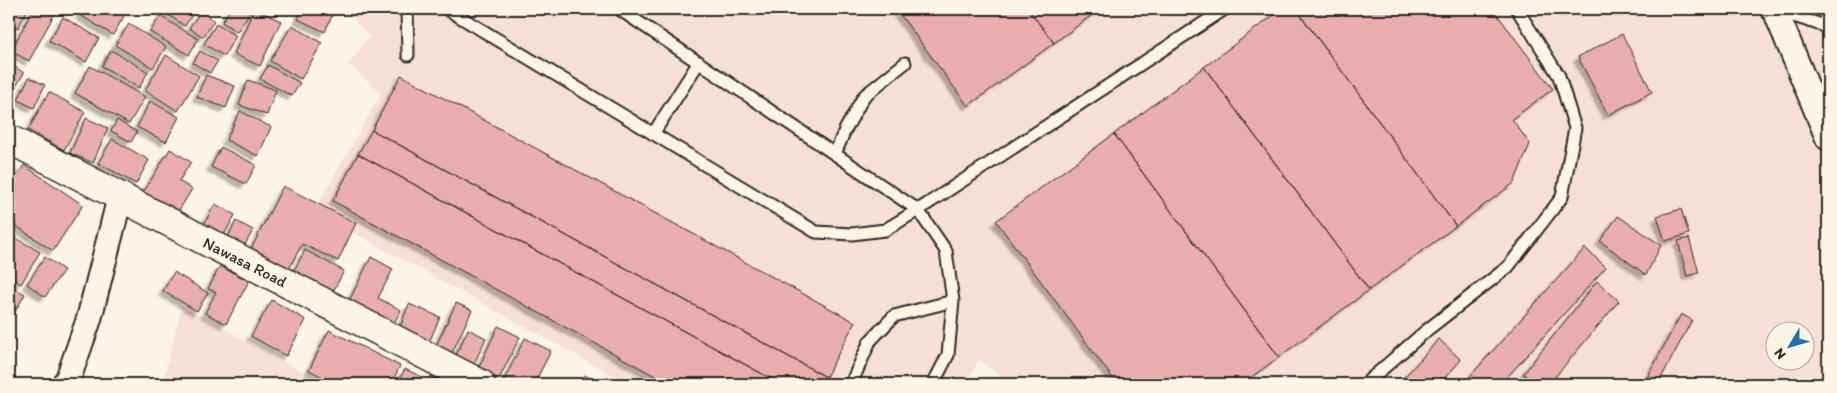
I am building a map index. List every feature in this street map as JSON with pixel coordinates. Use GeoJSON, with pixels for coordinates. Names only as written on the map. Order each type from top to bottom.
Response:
{"type":"FeatureCollection","features":[{"type":"Feature","properties":{"kind":"street"},"geometry":{"type":"LineString","coordinates":[[1774,10],[1828,138]]}},
{"type":"Feature","properties":{"kind":"street","name":"Nawasa Road"},"geometry":{"type":"LineString","coordinates":[[9,139],[481,384]]}},
{"type":"Feature","properties":{"kind":"street"},"geometry":{"type":"LineString","coordinates":[[64,384],[68,379],[89,319],[120,197]]}},
{"type":"Feature","properties":{"kind":"lane"},"geometry":{"type":"LineString","coordinates":[[407,9],[408,55]]}},
{"type":"Feature","properties":{"kind":"lane"},"geometry":{"type":"LineString","coordinates":[[447,9],[816,232],[852,234],[885,230],[1225,9]]}},
{"type":"Feature","properties":{"kind":"lane"},"geometry":{"type":"LineString","coordinates":[[619,9],[918,210],[946,251],[953,301],[948,355],[933,384]]}},
{"type":"Feature","properties":{"kind":"lane"},"geometry":{"type":"LineString","coordinates":[[1365,384],[1427,330],[1508,267],[1562,197],[1576,128],[1559,76],[1517,9]]}},
{"type":"Feature","properties":{"kind":"lane"},"geometry":{"type":"LineString","coordinates":[[1774,10],[1828,27]]}},
{"type":"Feature","properties":{"kind":"lane"},"geometry":{"type":"LineString","coordinates":[[654,134],[699,62]]}},
{"type":"Feature","properties":{"kind":"lane"},"geometry":{"type":"LineString","coordinates":[[835,154],[845,130],[864,96],[905,63]]}},
{"type":"Feature","properties":{"kind":"lane"},"geometry":{"type":"LineString","coordinates":[[851,384],[870,341],[894,316],[953,301]]}},
{"type":"Feature","properties":{"kind":"shaded area"},"geometry":{"type":"Polygon","coordinates":[[[345,9],[1828,9],[1828,384],[1014,384],[979,360],[966,384],[629,384],[314,211],[381,94],[349,64],[369,37],[345,9]]]}},
{"type":"Feature","properties":{"kind":"shaded area"},"geometry":{"type":"Polygon","coordinates":[[[182,306],[324,384],[162,384],[182,306]]]}},
{"type":"Feature","properties":{"kind":"building"},"geometry":{"type":"Polygon","coordinates":[[[9,9],[28,9],[18,28],[9,23],[9,9]]]}},
{"type":"Feature","properties":{"kind":"building"},"geometry":{"type":"Polygon","coordinates":[[[33,9],[47,9],[55,13],[29,61],[11,51],[33,9]]]}},
{"type":"Feature","properties":{"kind":"building"},"geometry":{"type":"Polygon","coordinates":[[[84,9],[112,9],[124,16],[113,35],[80,15],[84,9]]]}},
{"type":"Feature","properties":{"kind":"building"},"geometry":{"type":"Polygon","coordinates":[[[170,9],[196,9],[185,26],[167,14],[170,9]]]}},
{"type":"Feature","properties":{"kind":"building"},"geometry":{"type":"Polygon","coordinates":[[[230,9],[252,9],[237,32],[222,22],[230,9]]]}},
{"type":"Feature","properties":{"kind":"building"},"geometry":{"type":"Polygon","coordinates":[[[254,9],[281,21],[260,66],[234,54],[254,9]]]}},
{"type":"Feature","properties":{"kind":"building"},"geometry":{"type":"Polygon","coordinates":[[[303,9],[324,9],[333,13],[325,32],[298,19],[303,9]]]}},
{"type":"Feature","properties":{"kind":"building"},"geometry":{"type":"Polygon","coordinates":[[[896,9],[1028,9],[1054,43],[968,106],[896,9]]]}},
{"type":"Feature","properties":{"kind":"building"},"geometry":{"type":"Polygon","coordinates":[[[1028,9],[1100,9],[1054,43],[1028,9]]]}},
{"type":"Feature","properties":{"kind":"building"},"geometry":{"type":"Polygon","coordinates":[[[1282,9],[1296,9],[1456,226],[1369,290],[1204,67],[1282,9]]]}},
{"type":"Feature","properties":{"kind":"building"},"geometry":{"type":"Polygon","coordinates":[[[1296,9],[1493,9],[1553,89],[1512,119],[1530,144],[1514,183],[1456,226],[1296,9]]]}},
{"type":"Feature","properties":{"kind":"building"},"geometry":{"type":"Polygon","coordinates":[[[201,11],[214,21],[203,37],[189,28],[201,11]]]}},
{"type":"Feature","properties":{"kind":"building"},"geometry":{"type":"Polygon","coordinates":[[[160,16],[198,39],[189,55],[150,32],[160,16]]]}},
{"type":"Feature","properties":{"kind":"building"},"geometry":{"type":"Polygon","coordinates":[[[63,17],[99,38],[86,62],[49,41],[63,17]]]}},
{"type":"Feature","properties":{"kind":"building"},"geometry":{"type":"Polygon","coordinates":[[[129,24],[166,47],[153,68],[115,45],[129,24]]]}},
{"type":"Feature","properties":{"kind":"building"},"geometry":{"type":"Polygon","coordinates":[[[216,24],[236,36],[224,56],[204,44],[216,24]]]}},
{"type":"Feature","properties":{"kind":"building"},"geometry":{"type":"Polygon","coordinates":[[[292,25],[322,43],[301,79],[270,61],[292,25]]]}},
{"type":"Feature","properties":{"kind":"building"},"geometry":{"type":"Polygon","coordinates":[[[1622,34],[1652,92],[1608,115],[1578,57],[1622,34]]]}},
{"type":"Feature","properties":{"kind":"building"},"geometry":{"type":"Polygon","coordinates":[[[111,50],[148,72],[139,88],[102,66],[111,50]]]}},
{"type":"Feature","properties":{"kind":"building"},"geometry":{"type":"Polygon","coordinates":[[[200,51],[218,61],[210,73],[193,63],[200,51]]]}},
{"type":"Feature","properties":{"kind":"building"},"geometry":{"type":"Polygon","coordinates":[[[166,55],[199,76],[178,111],[145,90],[166,55]]]}},
{"type":"Feature","properties":{"kind":"building"},"geometry":{"type":"Polygon","coordinates":[[[9,63],[24,73],[9,98],[9,63]]]}},
{"type":"Feature","properties":{"kind":"building"},"geometry":{"type":"Polygon","coordinates":[[[268,65],[300,83],[292,96],[260,79],[268,65]]]}},
{"type":"Feature","properties":{"kind":"building"},"geometry":{"type":"Polygon","coordinates":[[[90,66],[145,97],[129,124],[75,93],[90,66]]]}},
{"type":"Feature","properties":{"kind":"building"},"geometry":{"type":"Polygon","coordinates":[[[1204,67],[1369,290],[1279,357],[1114,134],[1204,67]]]}},
{"type":"Feature","properties":{"kind":"building"},"geometry":{"type":"Polygon","coordinates":[[[206,75],[235,86],[226,108],[197,97],[206,75]]]}},
{"type":"Feature","properties":{"kind":"building"},"geometry":{"type":"Polygon","coordinates":[[[401,75],[855,322],[826,377],[372,130],[401,75]]]}},
{"type":"Feature","properties":{"kind":"building"},"geometry":{"type":"Polygon","coordinates":[[[29,77],[45,85],[34,108],[18,100],[29,77]]]}},
{"type":"Feature","properties":{"kind":"building"},"geometry":{"type":"Polygon","coordinates":[[[248,80],[276,90],[267,115],[239,105],[248,80]]]}},
{"type":"Feature","properties":{"kind":"building"},"geometry":{"type":"Polygon","coordinates":[[[49,92],[85,112],[64,150],[28,130],[49,92]]]}},
{"type":"Feature","properties":{"kind":"building"},"geometry":{"type":"Polygon","coordinates":[[[150,101],[179,117],[166,142],[137,127],[150,101]]]}},
{"type":"Feature","properties":{"kind":"building"},"geometry":{"type":"Polygon","coordinates":[[[240,111],[271,127],[258,156],[226,140],[240,111]]]}},
{"type":"Feature","properties":{"kind":"building"},"geometry":{"type":"Polygon","coordinates":[[[86,118],[108,128],[93,163],[70,153],[86,118]]]}},
{"type":"Feature","properties":{"kind":"building"},"geometry":{"type":"Polygon","coordinates":[[[117,120],[137,132],[131,142],[111,131],[117,120]]]}},
{"type":"Feature","properties":{"kind":"building"},"geometry":{"type":"Polygon","coordinates":[[[372,130],[826,377],[822,384],[781,384],[358,154],[372,130]]]}},
{"type":"Feature","properties":{"kind":"building"},"geometry":{"type":"Polygon","coordinates":[[[1114,134],[1279,357],[1242,384],[1117,384],[996,221],[1114,134]]]}},
{"type":"Feature","properties":{"kind":"building"},"geometry":{"type":"Polygon","coordinates":[[[112,139],[149,160],[136,184],[98,163],[112,139]]]}},
{"type":"Feature","properties":{"kind":"building"},"geometry":{"type":"Polygon","coordinates":[[[221,147],[256,165],[246,184],[211,167],[221,147]]]}},
{"type":"Feature","properties":{"kind":"building"},"geometry":{"type":"Polygon","coordinates":[[[170,149],[191,162],[179,181],[192,189],[176,215],[142,194],[170,149]]]}},
{"type":"Feature","properties":{"kind":"building"},"geometry":{"type":"Polygon","coordinates":[[[358,154],[781,384],[670,384],[333,201],[358,154]]]}},
{"type":"Feature","properties":{"kind":"building"},"geometry":{"type":"Polygon","coordinates":[[[24,165],[83,205],[53,251],[9,221],[9,188],[24,165]]]}},
{"type":"Feature","properties":{"kind":"building"},"geometry":{"type":"Polygon","coordinates":[[[283,186],[356,223],[338,261],[302,244],[285,277],[247,257],[283,186]]]}},
{"type":"Feature","properties":{"kind":"building"},"geometry":{"type":"Polygon","coordinates":[[[215,204],[235,215],[220,242],[200,231],[215,204]]]}},
{"type":"Feature","properties":{"kind":"building"},"geometry":{"type":"Polygon","coordinates":[[[1681,209],[1689,234],[1665,241],[1657,216],[1681,209]]]}},
{"type":"Feature","properties":{"kind":"building"},"geometry":{"type":"Polygon","coordinates":[[[1618,216],[1661,245],[1646,275],[1600,241],[1618,216]]]}},
{"type":"Feature","properties":{"kind":"building"},"geometry":{"type":"Polygon","coordinates":[[[236,221],[253,230],[240,254],[224,245],[236,221]]]}},
{"type":"Feature","properties":{"kind":"building"},"geometry":{"type":"Polygon","coordinates":[[[9,234],[40,252],[21,284],[9,277],[9,234]]]}},
{"type":"Feature","properties":{"kind":"building"},"geometry":{"type":"Polygon","coordinates":[[[1689,238],[1699,273],[1687,276],[1678,241],[1689,238]]]}},
{"type":"Feature","properties":{"kind":"building"},"geometry":{"type":"Polygon","coordinates":[[[1585,248],[1606,267],[1501,384],[1463,384],[1585,248]]]}},
{"type":"Feature","properties":{"kind":"building"},"geometry":{"type":"Polygon","coordinates":[[[305,250],[344,271],[330,297],[291,276],[305,250]]]}},
{"type":"Feature","properties":{"kind":"building"},"geometry":{"type":"Polygon","coordinates":[[[45,257],[64,270],[45,297],[27,284],[45,257]]]}},
{"type":"Feature","properties":{"kind":"building"},"geometry":{"type":"Polygon","coordinates":[[[371,257],[393,269],[378,298],[401,310],[392,327],[348,303],[371,257]]]}},
{"type":"Feature","properties":{"kind":"building"},"geometry":{"type":"Polygon","coordinates":[[[220,266],[249,281],[226,324],[205,313],[216,292],[208,289],[220,266]]]}},
{"type":"Feature","properties":{"kind":"building"},"geometry":{"type":"Polygon","coordinates":[[[174,272],[208,293],[197,311],[163,291],[174,272]]]}},
{"type":"Feature","properties":{"kind":"building"},"geometry":{"type":"Polygon","coordinates":[[[1597,281],[1619,301],[1549,384],[1538,384],[1523,374],[1597,281]]]}},
{"type":"Feature","properties":{"kind":"building"},"geometry":{"type":"Polygon","coordinates":[[[9,285],[25,294],[16,310],[9,307],[9,285]]]}},
{"type":"Feature","properties":{"kind":"building"},"geometry":{"type":"Polygon","coordinates":[[[272,300],[306,320],[286,356],[251,336],[272,300]]]}},
{"type":"Feature","properties":{"kind":"building"},"geometry":{"type":"Polygon","coordinates":[[[456,303],[472,310],[452,353],[436,346],[456,303]]]}},
{"type":"Feature","properties":{"kind":"building"},"geometry":{"type":"Polygon","coordinates":[[[409,304],[440,317],[428,345],[398,332],[409,304]]]}},
{"type":"Feature","properties":{"kind":"building"},"geometry":{"type":"Polygon","coordinates":[[[1681,314],[1692,320],[1659,382],[1648,376],[1681,314]]]}},
{"type":"Feature","properties":{"kind":"building"},"geometry":{"type":"Polygon","coordinates":[[[498,326],[520,337],[499,379],[478,369],[498,326]]]}},
{"type":"Feature","properties":{"kind":"building"},"geometry":{"type":"Polygon","coordinates":[[[468,329],[486,338],[469,375],[451,366],[468,329]]]}},
{"type":"Feature","properties":{"kind":"building"},"geometry":{"type":"Polygon","coordinates":[[[329,330],[400,366],[391,384],[336,384],[309,370],[329,330]]]}},
{"type":"Feature","properties":{"kind":"building"},"geometry":{"type":"Polygon","coordinates":[[[525,338],[551,351],[534,384],[502,384],[525,338]]]}},
{"type":"Feature","properties":{"kind":"building"},"geometry":{"type":"Polygon","coordinates":[[[1439,339],[1461,360],[1439,384],[1398,384],[1439,339]]]}},
{"type":"Feature","properties":{"kind":"building"},"geometry":{"type":"Polygon","coordinates":[[[405,369],[422,377],[419,384],[397,384],[405,369]]]}},
{"type":"Feature","properties":{"kind":"building"},"geometry":{"type":"Polygon","coordinates":[[[584,375],[598,382],[597,384],[580,384],[584,375]]]}},
{"type":"Feature","properties":{"kind":"building"},"geometry":{"type":"Polygon","coordinates":[[[431,376],[447,384],[427,384],[431,376]]]}}]}
